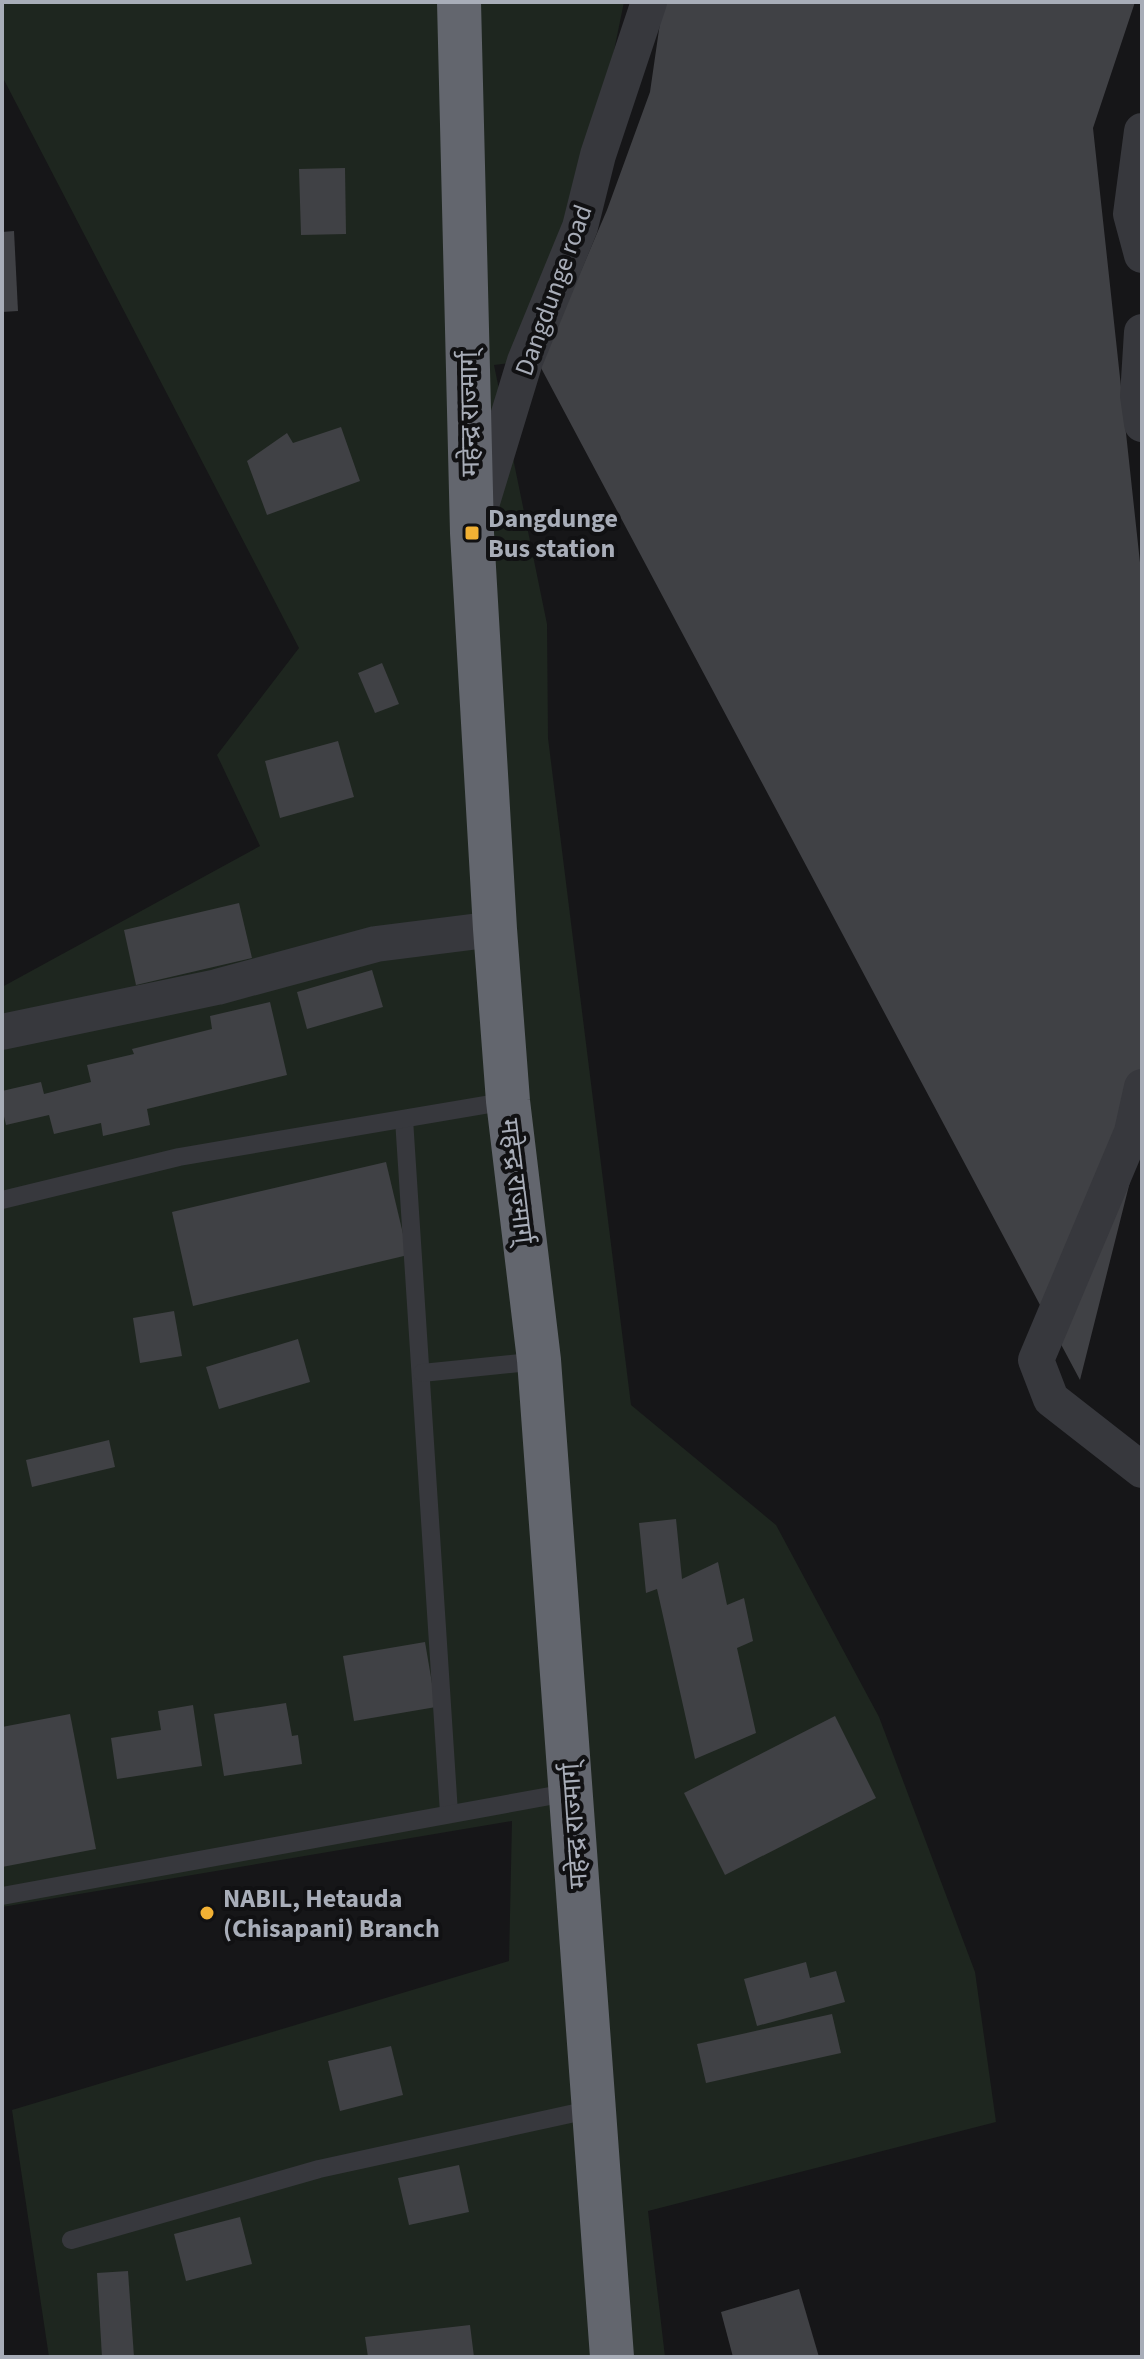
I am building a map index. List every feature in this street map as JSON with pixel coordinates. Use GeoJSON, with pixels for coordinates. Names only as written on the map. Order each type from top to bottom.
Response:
{"type":"FeatureCollection","features":[{"type":"Feature","properties":{"kind":"highway","name":"महेन्द्र राज्मार्ग्"},"geometry":{"type":"LineString","coordinates":[[459,2],[472,533],[495,929],[508,1101],[539,1360],[612,2357]]}},
{"type":"Feature","properties":{"kind":"street","name":"Dangdunge road"},"geometry":{"type":"LineString","coordinates":[[472,533],[525,361],[580,227],[598,155],[649,2]]}},
{"type":"Feature","properties":{"kind":"street"},"geometry":{"type":"LineString","coordinates":[[1142,131],[1131,214],[1142,255]]}},
{"type":"Feature","properties":{"kind":"street"},"geometry":{"type":"LineString","coordinates":[[1142,332],[1138,396],[1142,424]]}},
{"type":"Feature","properties":{"kind":"street"},"geometry":{"type":"LineString","coordinates":[[2,1032],[217,987],[376,944],[495,929]]}},
{"type":"Feature","properties":{"kind":"street"},"geometry":{"type":"LineString","coordinates":[[1142,1087],[1132,1132],[1036,1360],[1051,1399],[1142,1470]]}},
{"type":"Feature","properties":{"kind":"lane"},"geometry":{"type":"LineString","coordinates":[[2,1200],[179,1157],[508,1101]]}},
{"type":"Feature","properties":{"kind":"lane"},"geometry":{"type":"LineString","coordinates":[[404,1119],[449,1813]]}},
{"type":"Feature","properties":{"kind":"lane"},"geometry":{"type":"LineString","coordinates":[[422,1373],[539,1360]]}},
{"type":"Feature","properties":{"kind":"lane"},"geometry":{"type":"LineString","coordinates":[[2,1896],[572,1792]]}},
{"type":"Feature","properties":{"kind":"lane"},"geometry":{"type":"LineString","coordinates":[[71,2240],[319,2169],[593,2109]]}},
{"type":"Feature","properties":{"kind":"shaded area"},"geometry":{"type":"Polygon","coordinates":[[[2,2],[624,2],[584,197],[525,361],[494,365],[547,624],[548,738],[631,1405],[776,1525],[879,1717],[975,1972],[996,2122],[648,2211],[665,2357],[49,2357],[12,2110],[509,1961],[512,1821],[2,1907],[2,987],[260,846],[217,755],[299,648],[2,76],[2,2]]]}},
{"type":"Feature","properties":{"kind":"building"},"geometry":{"type":"Polygon","coordinates":[[[663,2],[1135,2],[1093,128],[1142,581],[1142,1134],[1080,1380],[540,366],[607,210],[650,92],[663,2]]]}},
{"type":"Feature","properties":{"kind":"building"},"geometry":{"type":"Polygon","coordinates":[[[345,168],[346,234],[301,235],[299,169],[345,168]]]}},
{"type":"Feature","properties":{"kind":"building"},"geometry":{"type":"Polygon","coordinates":[[[14,231],[18,311],[2,312],[2,232],[14,231]]]}},
{"type":"Feature","properties":{"kind":"building"},"geometry":{"type":"Polygon","coordinates":[[[341,427],[360,481],[267,515],[247,461],[287,433],[293,443],[341,427]]]}},
{"type":"Feature","properties":{"kind":"building"},"geometry":{"type":"Polygon","coordinates":[[[382,663],[399,704],[375,713],[358,673],[382,663]]]}},
{"type":"Feature","properties":{"kind":"building"},"geometry":{"type":"Polygon","coordinates":[[[338,741],[354,797],[280,818],[265,761],[338,741]]]}},
{"type":"Feature","properties":{"kind":"building"},"geometry":{"type":"Polygon","coordinates":[[[239,903],[252,958],[136,985],[124,930],[239,903]]]}},
{"type":"Feature","properties":{"kind":"building"},"geometry":{"type":"Polygon","coordinates":[[[372,970],[383,1007],[307,1029],[297,992],[372,970]]]}},
{"type":"Feature","properties":{"kind":"building"},"geometry":{"type":"Polygon","coordinates":[[[270,1002],[287,1075],[147,1109],[150,1125],[103,1136],[101,1123],[54,1134],[49,1115],[6,1125],[2,1091],[41,1082],[44,1094],[91,1082],[87,1065],[134,1054],[132,1049],[212,1029],[210,1016],[270,1002]]]}},
{"type":"Feature","properties":{"kind":"building"},"geometry":{"type":"Polygon","coordinates":[[[386,1162],[408,1255],[193,1306],[172,1212],[386,1162]]]}},
{"type":"Feature","properties":{"kind":"building"},"geometry":{"type":"Polygon","coordinates":[[[174,1311],[182,1356],[140,1363],[133,1318],[174,1311]]]}},
{"type":"Feature","properties":{"kind":"building"},"geometry":{"type":"Polygon","coordinates":[[[298,1339],[310,1382],[219,1409],[206,1367],[298,1339]]]}},
{"type":"Feature","properties":{"kind":"building"},"geometry":{"type":"Polygon","coordinates":[[[109,1440],[115,1467],[32,1487],[26,1460],[109,1440]]]}},
{"type":"Feature","properties":{"kind":"building"},"geometry":{"type":"Polygon","coordinates":[[[676,1519],[682,1579],[718,1562],[727,1605],[744,1598],[753,1641],[737,1648],[756,1733],[695,1759],[657,1589],[646,1593],[639,1523],[676,1519]]]}},
{"type":"Feature","properties":{"kind":"building"},"geometry":{"type":"Polygon","coordinates":[[[425,1642],[436,1707],[354,1721],[343,1656],[425,1642]]]}},
{"type":"Feature","properties":{"kind":"building"},"geometry":{"type":"Polygon","coordinates":[[[286,1703],[292,1736],[298,1735],[302,1764],[224,1776],[214,1714],[286,1703]]]}},
{"type":"Feature","properties":{"kind":"building"},"geometry":{"type":"Polygon","coordinates":[[[193,1705],[202,1766],[117,1779],[111,1738],[161,1730],[158,1711],[193,1705]]]}},
{"type":"Feature","properties":{"kind":"building"},"geometry":{"type":"Polygon","coordinates":[[[70,1714],[96,1849],[2,1867],[2,1727],[70,1714]]]}},
{"type":"Feature","properties":{"kind":"building"},"geometry":{"type":"Polygon","coordinates":[[[835,1716],[876,1798],[725,1875],[684,1793],[835,1716]]]}},
{"type":"Feature","properties":{"kind":"building"},"geometry":{"type":"Polygon","coordinates":[[[806,1962],[810,1978],[836,1971],[845,2002],[757,2026],[744,1979],[806,1962]]]}},
{"type":"Feature","properties":{"kind":"building"},"geometry":{"type":"Polygon","coordinates":[[[832,2014],[841,2053],[706,2083],[697,2044],[832,2014]]]}},
{"type":"Feature","properties":{"kind":"building"},"geometry":{"type":"Polygon","coordinates":[[[391,2046],[403,2095],[340,2111],[328,2061],[391,2046]]]}},
{"type":"Feature","properties":{"kind":"building"},"geometry":{"type":"Polygon","coordinates":[[[459,2165],[469,2212],[409,2225],[398,2178],[459,2165]]]}},
{"type":"Feature","properties":{"kind":"building"},"geometry":{"type":"Polygon","coordinates":[[[240,2217],[252,2264],[186,2281],[174,2234],[240,2217]]]}},
{"type":"Feature","properties":{"kind":"building"},"geometry":{"type":"Polygon","coordinates":[[[128,2271],[134,2357],[102,2357],[97,2273],[128,2271]]]}},
{"type":"Feature","properties":{"kind":"building"},"geometry":{"type":"Polygon","coordinates":[[[799,2289],[819,2357],[733,2357],[721,2312],[799,2289]]]}},
{"type":"Feature","properties":{"kind":"building"},"geometry":{"type":"Polygon","coordinates":[[[470,2325],[474,2357],[368,2357],[365,2337],[470,2325]]]}},
{"type":"Feature","properties":{"kind":"place","name":"Dangdunge Bus station"},"geometry":{"type":"Point","coordinates":[472,533]}},
{"type":"Feature","properties":{"kind":"place","name":"NABIL, Hetauda (Chisapani) Branch"},"geometry":{"type":"Point","coordinates":[207,1913]}}]}
